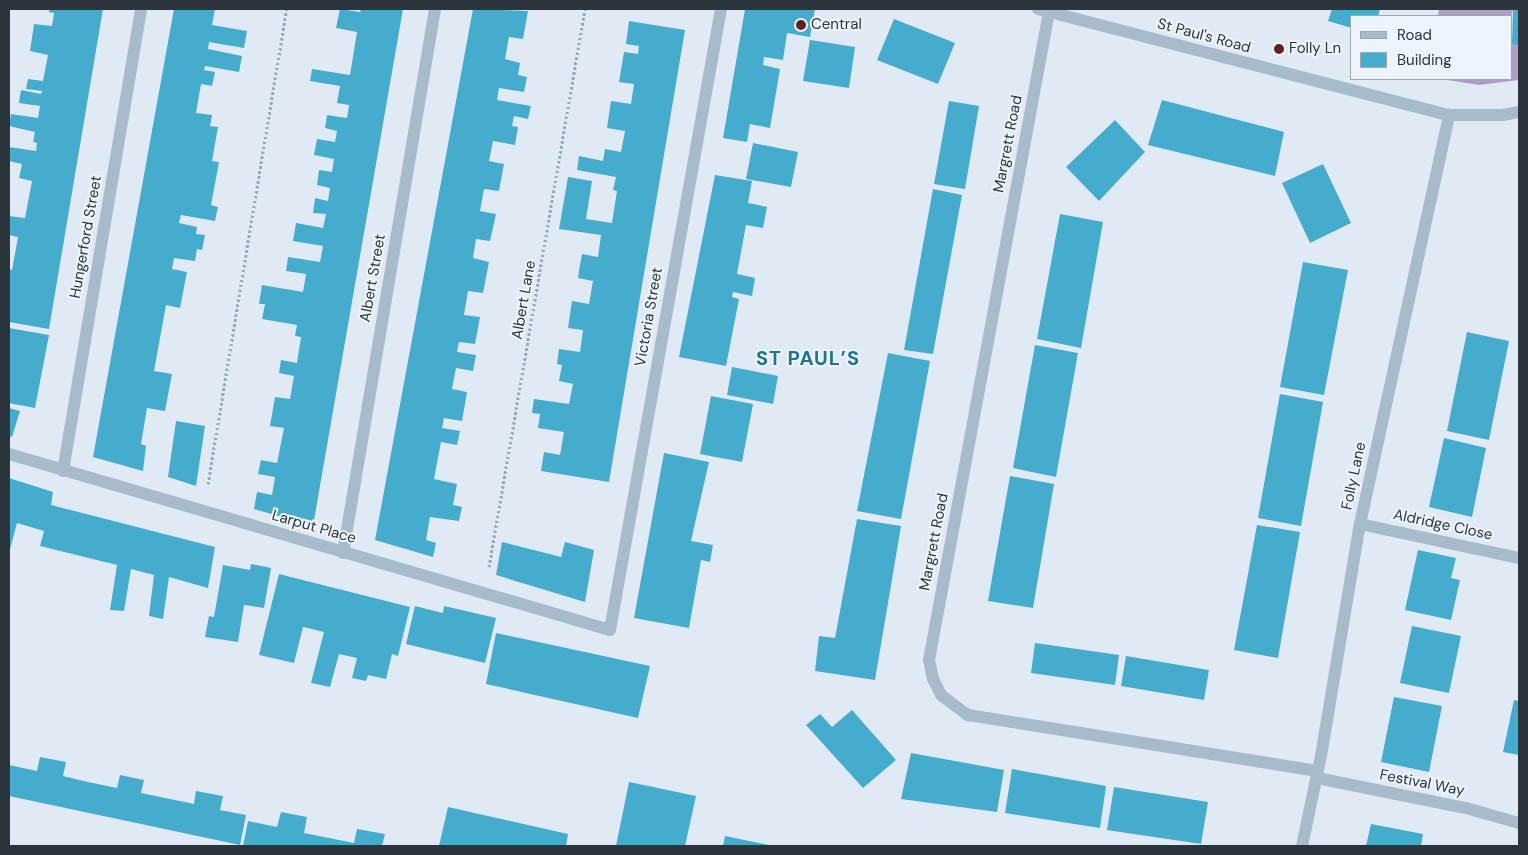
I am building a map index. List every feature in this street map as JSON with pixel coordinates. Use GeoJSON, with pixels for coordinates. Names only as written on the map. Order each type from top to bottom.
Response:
{"type":"FeatureCollection","features":[{"type":"Feature","properties":{"kind":"street","name":"Hungerford Street"},"geometry":{"type":"LineString","coordinates":[[63,471],[141,9]]}},
{"type":"Feature","properties":{"kind":"street","name":"Albert Street"},"geometry":{"type":"LineString","coordinates":[[343,553],[435,9]]}},
{"type":"Feature","properties":{"kind":"street","name":"Victoria Street"},"geometry":{"type":"LineString","coordinates":[[610,630],[721,9]]}},
{"type":"Feature","properties":{"kind":"street","name":"St Paul's Road"},"geometry":{"type":"LineString","coordinates":[[1044,10],[1449,115],[1504,115],[1519,112]]}},
{"type":"Feature","properties":{"kind":"street","name":"Margrett Road"},"geometry":{"type":"LineString","coordinates":[[1044,10],[929,660],[933,679],[942,695],[968,715],[1318,774]]}},
{"type":"Feature","properties":{"kind":"street","name":"Folly Lane"},"geometry":{"type":"LineString","coordinates":[[1302,846],[1318,774],[1360,524],[1449,115]]}},
{"type":"Feature","properties":{"kind":"street","name":"Larput Place"},"geometry":{"type":"LineString","coordinates":[[9,454],[484,595],[610,630]]}},
{"type":"Feature","properties":{"kind":"street","name":"Aldridge Close"},"geometry":{"type":"LineString","coordinates":[[1360,524],[1519,558]]}},
{"type":"Feature","properties":{"kind":"street","name":"Festival Way"},"geometry":{"type":"LineString","coordinates":[[1318,774],[1466,808],[1519,823]]}},
{"type":"Feature","properties":{"kind":"path"},"geometry":{"type":"LineString","coordinates":[[203,512],[287,9]]}},
{"type":"Feature","properties":{"kind":"path","name":"Albert Lane"},"geometry":{"type":"LineString","coordinates":[[484,595],[586,9]]}},
{"type":"Feature","properties":{"kind":"shaded area"},"geometry":{"type":"Polygon","coordinates":[[[1439,9],[1513,9],[1511,15],[1438,15],[1439,9]]]}},
{"type":"Feature","properties":{"kind":"shaded area"},"geometry":{"type":"Polygon","coordinates":[[[1513,44],[1519,46],[1519,80],[1479,85],[1447,80],[1513,80],[1513,44]]]}},
{"type":"Feature","properties":{"kind":"building"},"geometry":{"type":"Polygon","coordinates":[[[49,9],[103,9],[49,329],[9,322],[9,269],[12,270],[18,237],[9,235],[9,216],[25,218],[32,181],[19,178],[22,164],[9,161],[9,147],[36,151],[37,143],[33,142],[35,132],[9,126],[11,114],[38,118],[40,106],[19,103],[21,90],[41,94],[42,91],[26,89],[28,79],[43,81],[48,55],[30,51],[34,24],[52,26],[54,13],[49,12],[49,9]]]}},
{"type":"Feature","properties":{"kind":"building"},"geometry":{"type":"Polygon","coordinates":[[[174,9],[215,9],[212,25],[247,31],[244,48],[209,42],[208,49],[242,56],[239,72],[205,66],[204,70],[215,72],[212,86],[201,84],[196,113],[212,115],[210,126],[218,127],[212,161],[219,162],[211,205],[218,207],[215,221],[181,215],[179,223],[197,227],[196,234],[205,235],[202,250],[197,249],[195,261],[174,258],[172,269],[187,272],[180,308],[166,305],[154,371],[172,374],[165,411],[147,408],[141,444],[146,446],[143,471],[93,457],[174,9]]]}},
{"type":"Feature","properties":{"kind":"building"},"geometry":{"type":"Polygon","coordinates":[[[340,9],[360,12],[361,9],[403,9],[313,526],[254,509],[257,492],[272,495],[275,477],[258,474],[261,460],[277,463],[284,428],[270,426],[275,397],[290,399],[294,376],[279,373],[281,360],[297,363],[301,337],[295,336],[297,325],[262,319],[265,304],[259,304],[262,285],[303,292],[306,274],[286,271],[288,257],[320,262],[323,246],[293,241],[296,223],[323,228],[326,214],[313,213],[315,198],[328,201],[330,188],[317,185],[319,170],[332,172],[334,159],[314,155],[317,139],[335,142],[337,131],[325,128],[327,115],[347,118],[349,105],[337,103],[340,86],[310,81],[312,69],[350,75],[357,32],[336,28],[340,9]]]}},
{"type":"Feature","properties":{"kind":"building"},"geometry":{"type":"Polygon","coordinates":[[[473,9],[528,11],[523,39],[509,37],[505,59],[520,63],[518,75],[527,77],[524,92],[499,88],[497,100],[531,106],[528,119],[514,116],[512,126],[518,127],[515,145],[493,141],[489,161],[504,164],[499,191],[484,189],[480,211],[496,214],[490,241],[476,239],[473,258],[489,262],[483,293],[468,291],[464,315],[480,317],[475,344],[459,342],[457,352],[476,355],[473,371],[456,368],[452,389],[467,392],[462,421],[444,418],[442,428],[460,431],[457,445],[441,442],[434,479],[457,484],[453,505],[462,507],[459,521],[430,517],[426,540],[436,543],[433,557],[375,540],[473,9]]]}},
{"type":"Feature","properties":{"kind":"building"},"geometry":{"type":"Polygon","coordinates":[[[745,9],[815,9],[810,37],[787,33],[783,60],[764,57],[763,65],[780,69],[770,128],[750,124],[747,142],[723,138],[745,9]]]}},
{"type":"Feature","properties":{"kind":"building"},"geometry":{"type":"Polygon","coordinates":[[[1332,9],[1380,9],[1378,15],[1350,15],[1350,27],[1328,21],[1332,9]]]}},
{"type":"Feature","properties":{"kind":"building"},"geometry":{"type":"Polygon","coordinates":[[[1513,9],[1519,9],[1519,46],[1513,44],[1513,9]]]}},
{"type":"Feature","properties":{"kind":"building"},"geometry":{"type":"Polygon","coordinates":[[[894,19],[955,43],[938,84],[877,60],[894,19]]]}},
{"type":"Feature","properties":{"kind":"building"},"geometry":{"type":"Polygon","coordinates":[[[629,21],[685,30],[609,482],[541,471],[544,452],[560,455],[564,432],[538,428],[540,414],[532,413],[534,399],[569,404],[573,384],[559,381],[562,365],[557,364],[559,349],[580,352],[583,330],[568,328],[572,301],[589,304],[593,281],[578,278],[580,265],[582,254],[598,257],[601,235],[559,229],[568,177],[592,181],[586,219],[612,223],[617,191],[613,190],[616,177],[577,170],[579,156],[603,161],[605,149],[621,152],[625,131],[607,128],[611,101],[631,104],[634,84],[619,82],[624,52],[638,54],[639,46],[626,44],[629,21]]]}},
{"type":"Feature","properties":{"kind":"building"},"geometry":{"type":"Polygon","coordinates":[[[810,40],[855,47],[849,88],[803,81],[810,40]]]}},
{"type":"Feature","properties":{"kind":"building"},"geometry":{"type":"Polygon","coordinates":[[[1162,100],[1284,132],[1275,176],[1148,145],[1162,100]]]}},
{"type":"Feature","properties":{"kind":"building"},"geometry":{"type":"Polygon","coordinates":[[[949,101],[979,106],[965,189],[934,184],[949,101]]]}},
{"type":"Feature","properties":{"kind":"building"},"geometry":{"type":"Polygon","coordinates":[[[1115,120],[1145,152],[1099,201],[1066,167],[1115,120]]]}},
{"type":"Feature","properties":{"kind":"building"},"geometry":{"type":"Polygon","coordinates":[[[753,143],[798,152],[791,187],[746,179],[753,143]]]}},
{"type":"Feature","properties":{"kind":"building"},"geometry":{"type":"Polygon","coordinates":[[[1323,164],[1351,223],[1310,243],[1282,183],[1323,164]]]}},
{"type":"Feature","properties":{"kind":"building"},"geometry":{"type":"Polygon","coordinates":[[[715,175],[752,181],[748,203],[767,207],[763,228],[746,225],[737,274],[755,278],[752,296],[733,292],[732,297],[739,299],[726,366],[679,357],[715,175]]]}},
{"type":"Feature","properties":{"kind":"building"},"geometry":{"type":"Polygon","coordinates":[[[933,189],[962,195],[933,354],[904,350],[933,189]]]}},
{"type":"Feature","properties":{"kind":"building"},"geometry":{"type":"Polygon","coordinates":[[[1060,214],[1103,222],[1081,348],[1037,339],[1060,214]]]}},
{"type":"Feature","properties":{"kind":"building"},"geometry":{"type":"Polygon","coordinates":[[[1303,262],[1348,270],[1324,395],[1280,387],[1303,262]]]}},
{"type":"Feature","properties":{"kind":"building"},"geometry":{"type":"Polygon","coordinates":[[[9,328],[49,335],[35,408],[9,403],[9,328]]]}},
{"type":"Feature","properties":{"kind":"building"},"geometry":{"type":"Polygon","coordinates":[[[1467,332],[1509,341],[1489,440],[1447,431],[1467,332]]]}},
{"type":"Feature","properties":{"kind":"building"},"geometry":{"type":"Polygon","coordinates":[[[1035,345],[1078,353],[1056,477],[1013,468],[1035,345]]]}},
{"type":"Feature","properties":{"kind":"building"},"geometry":{"type":"Polygon","coordinates":[[[888,353],[930,361],[901,519],[857,511],[888,353]]]}},
{"type":"Feature","properties":{"kind":"building"},"geometry":{"type":"Polygon","coordinates":[[[732,367],[778,376],[773,404],[727,395],[732,367]]]}},
{"type":"Feature","properties":{"kind":"building"},"geometry":{"type":"Polygon","coordinates":[[[1280,394],[1323,402],[1301,526],[1258,518],[1280,394]]]}},
{"type":"Feature","properties":{"kind":"building"},"geometry":{"type":"Polygon","coordinates":[[[711,396],[753,404],[742,462],[700,454],[711,396]]]}},
{"type":"Feature","properties":{"kind":"building"},"geometry":{"type":"Polygon","coordinates":[[[9,408],[20,411],[12,437],[9,436],[9,408]]]}},
{"type":"Feature","properties":{"kind":"building"},"geometry":{"type":"Polygon","coordinates":[[[176,421],[205,426],[196,486],[168,477],[176,421]]]}},
{"type":"Feature","properties":{"kind":"building"},"geometry":{"type":"Polygon","coordinates":[[[1444,438],[1486,448],[1472,517],[1429,507],[1444,438]]]}},
{"type":"Feature","properties":{"kind":"building"},"geometry":{"type":"Polygon","coordinates":[[[664,453],[709,462],[691,541],[713,545],[710,562],[701,560],[689,628],[634,618],[664,453]]]}},
{"type":"Feature","properties":{"kind":"building"},"geometry":{"type":"Polygon","coordinates":[[[1010,476],[1054,484],[1033,608],[988,601],[1010,476]]]}},
{"type":"Feature","properties":{"kind":"building"},"geometry":{"type":"Polygon","coordinates":[[[9,478],[53,492],[51,505],[215,547],[208,588],[169,577],[163,619],[149,616],[154,575],[131,569],[124,611],[110,610],[117,565],[40,546],[44,531],[17,523],[9,553],[9,478]]]}},
{"type":"Feature","properties":{"kind":"building"},"geometry":{"type":"Polygon","coordinates":[[[857,519],[901,526],[875,680],[815,671],[819,636],[835,638],[857,519]]]}},
{"type":"Feature","properties":{"kind":"building"},"geometry":{"type":"Polygon","coordinates":[[[1257,525],[1300,532],[1278,658],[1234,650],[1257,525]]]}},
{"type":"Feature","properties":{"kind":"building"},"geometry":{"type":"Polygon","coordinates":[[[502,542],[561,557],[565,542],[594,550],[585,602],[496,575],[502,542]]]}},
{"type":"Feature","properties":{"kind":"building"},"geometry":{"type":"Polygon","coordinates":[[[1418,550],[1456,558],[1451,578],[1460,580],[1451,620],[1405,610],[1418,550]]]}},
{"type":"Feature","properties":{"kind":"building"},"geometry":{"type":"Polygon","coordinates":[[[251,564],[271,568],[264,608],[244,605],[238,642],[205,637],[209,616],[214,617],[223,565],[250,570],[251,564]]]}},
{"type":"Feature","properties":{"kind":"building"},"geometry":{"type":"Polygon","coordinates":[[[279,574],[410,607],[398,656],[392,654],[386,679],[368,675],[366,681],[352,678],[357,658],[339,654],[330,687],[311,683],[324,632],[303,627],[294,663],[259,655],[279,574]]]}},
{"type":"Feature","properties":{"kind":"building"},"geometry":{"type":"Polygon","coordinates":[[[415,606],[443,613],[444,606],[496,618],[485,663],[406,644],[415,606]]]}},
{"type":"Feature","properties":{"kind":"building"},"geometry":{"type":"Polygon","coordinates":[[[1412,626],[1461,636],[1449,693],[1400,683],[1412,626]]]}},
{"type":"Feature","properties":{"kind":"building"},"geometry":{"type":"Polygon","coordinates":[[[496,633],[650,666],[638,718],[486,684],[496,633]]]}},
{"type":"Feature","properties":{"kind":"building"},"geometry":{"type":"Polygon","coordinates":[[[1035,643],[1119,655],[1115,685],[1031,673],[1035,643]]]}},
{"type":"Feature","properties":{"kind":"building"},"geometry":{"type":"Polygon","coordinates":[[[1126,656],[1209,670],[1204,700],[1121,686],[1126,656]]]}},
{"type":"Feature","properties":{"kind":"building"},"geometry":{"type":"Polygon","coordinates":[[[1394,697],[1442,706],[1429,772],[1381,762],[1394,697]]]}},
{"type":"Feature","properties":{"kind":"building"},"geometry":{"type":"Polygon","coordinates":[[[1514,700],[1519,701],[1519,755],[1503,752],[1514,700]]]}},
{"type":"Feature","properties":{"kind":"building"},"geometry":{"type":"Polygon","coordinates":[[[852,710],[896,760],[863,788],[806,725],[820,714],[832,727],[852,710]]]}},
{"type":"Feature","properties":{"kind":"building"},"geometry":{"type":"Polygon","coordinates":[[[911,753],[1004,770],[997,812],[901,799],[911,753]]]}},
{"type":"Feature","properties":{"kind":"building"},"geometry":{"type":"Polygon","coordinates":[[[40,757],[66,762],[63,776],[88,782],[117,788],[120,775],[144,780],[141,793],[194,804],[196,791],[223,796],[220,810],[246,815],[240,845],[9,796],[9,765],[37,771],[40,757]]]}},
{"type":"Feature","properties":{"kind":"building"},"geometry":{"type":"Polygon","coordinates":[[[1012,769],[1106,786],[1100,828],[1005,813],[1012,769]]]}},
{"type":"Feature","properties":{"kind":"building"},"geometry":{"type":"Polygon","coordinates":[[[629,782],[696,796],[685,846],[616,846],[629,782]]]}},
{"type":"Feature","properties":{"kind":"building"},"geometry":{"type":"Polygon","coordinates":[[[1114,787],[1208,802],[1201,844],[1107,830],[1114,787]]]}},
{"type":"Feature","properties":{"kind":"building"},"geometry":{"type":"Polygon","coordinates":[[[448,807],[568,834],[566,846],[439,846],[448,807]]]}},
{"type":"Feature","properties":{"kind":"building"},"geometry":{"type":"Polygon","coordinates":[[[281,812],[307,817],[304,833],[354,843],[357,829],[385,834],[382,846],[243,846],[248,821],[277,827],[281,812]]]}},
{"type":"Feature","properties":{"kind":"building"},"geometry":{"type":"Polygon","coordinates":[[[1371,824],[1423,834],[1421,846],[1366,846],[1371,824]]]}},
{"type":"Feature","properties":{"kind":"building"},"geometry":{"type":"Polygon","coordinates":[[[725,836],[769,845],[769,846],[723,846],[725,836]]]}},
{"type":"Feature","properties":{"kind":"place","name":"Central"},"geometry":{"type":"Point","coordinates":[801,25]}},
{"type":"Feature","properties":{"kind":"place","name":"Folly Ln"},"geometry":{"type":"Point","coordinates":[1279,49]}},
{"type":"Feature","properties":{"kind":"district","name":"ST PAUL’S"},"geometry":{"type":"Point","coordinates":[808,358]}}]}
